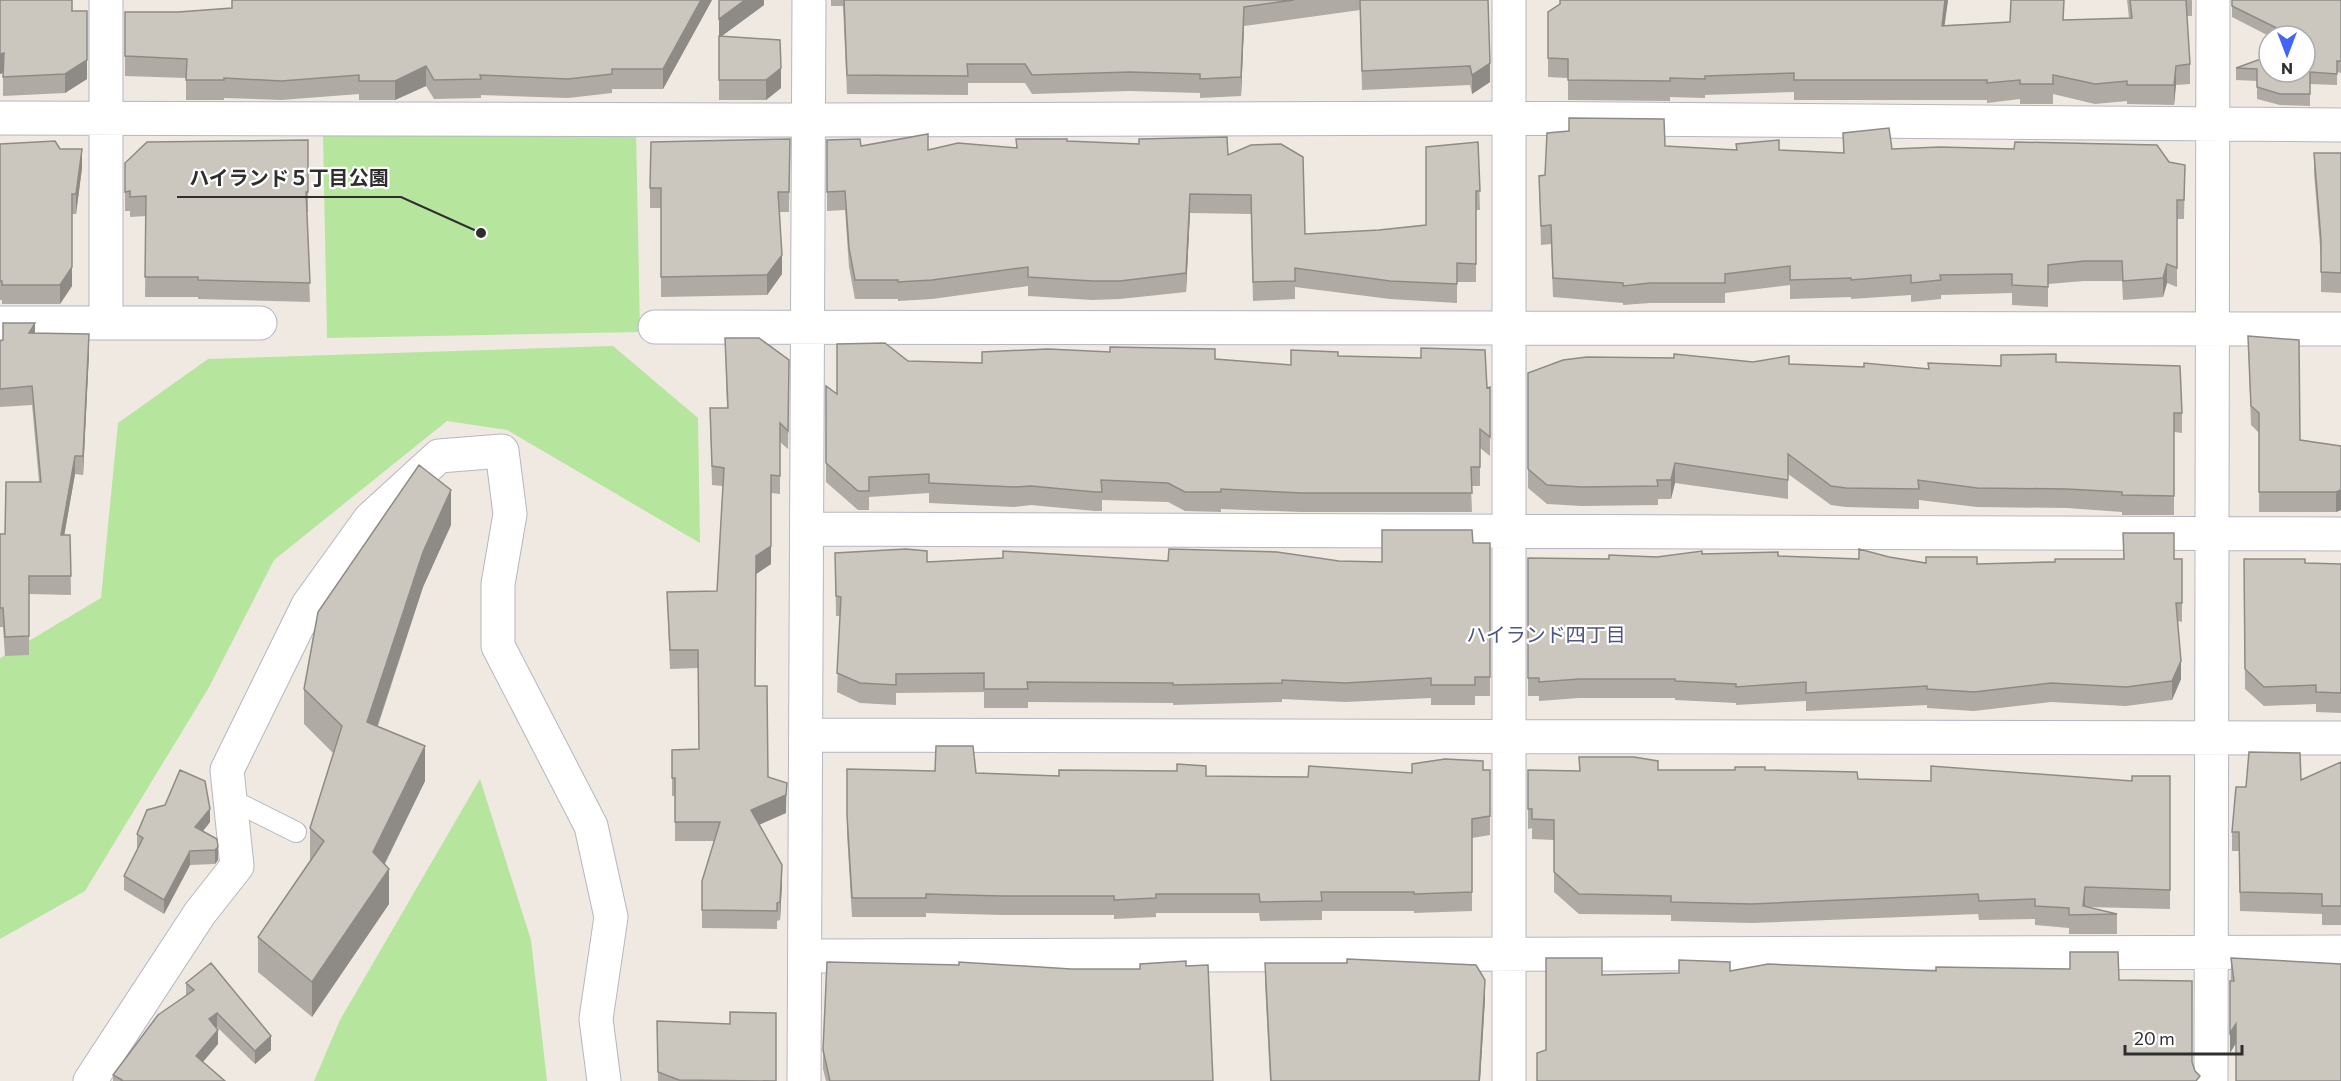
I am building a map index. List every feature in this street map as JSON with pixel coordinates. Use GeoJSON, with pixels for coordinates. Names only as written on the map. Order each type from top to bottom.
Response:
{"type":"FeatureCollection","features":[{"type":"Feature","properties":{"kind":"street"},"geometry":{"type":"LineString","coordinates":[[106,0],[106,323]]}},
{"type":"Feature","properties":{"kind":"street"},"geometry":{"type":"LineString","coordinates":[[804,1081],[809,0]]}},
{"type":"Feature","properties":{"kind":"street"},"geometry":{"type":"LineString","coordinates":[[1509,0],[1509,1081]]}},
{"type":"Feature","properties":{"kind":"street"},"geometry":{"type":"LineString","coordinates":[[2211,1081],[2213,0]]}},
{"type":"Feature","properties":{"kind":"street"},"geometry":{"type":"LineString","coordinates":[[0,118],[808,120],[1509,118],[2341,125]]}},
{"type":"Feature","properties":{"kind":"street"},"geometry":{"type":"LineString","coordinates":[[0,323],[260,323]]}},
{"type":"Feature","properties":{"kind":"street"},"geometry":{"type":"LineString","coordinates":[[655,327],[2341,330]]}},
{"type":"Feature","properties":{"kind":"street"},"geometry":{"type":"LineString","coordinates":[[90,1081],[200,913],[237,866],[227,770],[308,605],[370,519],[439,456],[502,451],[510,514],[498,584],[498,646],[591,826],[611,916],[596,1019],[604,1081]]}},
{"type":"Feature","properties":{"kind":"street"},"geometry":{"type":"LineString","coordinates":[[807,529],[2341,534]]}},
{"type":"Feature","properties":{"kind":"street"},"geometry":{"type":"LineString","coordinates":[[806,735],[2341,738]]}},
{"type":"Feature","properties":{"kind":"street"},"geometry":{"type":"LineString","coordinates":[[805,956],[2341,952]]}},
{"type":"Feature","properties":{"kind":"lane"},"geometry":{"type":"LineString","coordinates":[[230,799],[296,832]]}},
{"type":"Feature","properties":{"kind":"green space"},"geometry":{"type":"Polygon","coordinates":[[[323,132],[636,133],[640,332],[327,338],[323,132]]]}},
{"type":"Feature","properties":{"kind":"green space"},"geometry":{"type":"Polygon","coordinates":[[[613,346],[698,418],[700,543],[507,430],[447,421],[274,560],[208,689],[85,891],[0,939],[0,658],[101,598],[118,423],[208,359],[613,346]]]}},
{"type":"Feature","properties":{"kind":"green space"},"geometry":{"type":"Polygon","coordinates":[[[480,779],[531,940],[547,1081],[314,1081],[340,1020],[480,779]]]}},
{"type":"Feature","properties":{"kind":"building"},"geometry":{"type":"Polygon","coordinates":[[[0,0],[72,0],[72,11],[87,11],[87,60],[65,74],[3,77],[4,53],[0,54],[0,0]]]}},
{"type":"Feature","properties":{"kind":"building"},"geometry":{"type":"Polygon","coordinates":[[[232,0],[701,0],[663,69],[612,69],[612,74],[568,79],[480,75],[481,79],[434,80],[426,66],[395,81],[359,81],[359,75],[281,81],[224,78],[224,80],[186,80],[187,59],[125,56],[125,12],[178,12],[232,8],[232,0]]]}},
{"type":"Feature","properties":{"kind":"building"},"geometry":{"type":"Polygon","coordinates":[[[719,0],[745,0],[719,19],[719,0]]]}},
{"type":"Feature","properties":{"kind":"building"},"geometry":{"type":"Polygon","coordinates":[[[844,0],[1294,0],[1244,7],[1241,77],[1200,79],[1200,74],[1130,72],[1032,75],[1025,64],[967,64],[968,76],[847,75],[844,0]]]}},
{"type":"Feature","properties":{"kind":"building"},"geometry":{"type":"Polygon","coordinates":[[[1360,0],[1488,0],[1490,63],[1472,75],[1470,66],[1362,71],[1360,0]]]}},
{"type":"Feature","properties":{"kind":"building"},"geometry":{"type":"Polygon","coordinates":[[[1560,0],[1945,0],[1942,26],[2010,22],[2011,0],[2064,0],[2063,20],[2132,18],[2130,0],[2186,0],[2190,64],[2176,66],[2174,85],[2127,85],[2127,81],[2095,84],[2053,75],[2053,84],[2020,84],[2020,80],[1987,83],[1987,80],[1794,80],[1794,73],[1705,76],[1705,79],[1670,78],[1670,81],[1568,80],[1568,59],[1548,58],[1548,12],[1560,4],[1560,0]]]}},
{"type":"Feature","properties":{"kind":"building"},"geometry":{"type":"Polygon","coordinates":[[[2232,0],[2341,0],[2341,61],[2337,61],[2337,74],[2317,73],[2317,24],[2269,24],[2232,6],[2232,0]]]}},
{"type":"Feature","properties":{"kind":"building"},"geometry":{"type":"Polygon","coordinates":[[[719,36],[780,40],[781,68],[766,80],[719,80],[719,36]]]}},
{"type":"Feature","properties":{"kind":"building"},"geometry":{"type":"Polygon","coordinates":[[[2257,60],[2257,69],[2236,68],[2257,60]]]}},
{"type":"Feature","properties":{"kind":"building"},"geometry":{"type":"Polygon","coordinates":[[[2257,84],[2310,84],[2310,94],[2280,94],[2257,87],[2257,84]]]}},
{"type":"Feature","properties":{"kind":"building"},"geometry":{"type":"Polygon","coordinates":[[[1569,118],[1664,119],[1665,146],[1737,150],[1736,144],[1779,140],[1779,150],[1844,153],[1843,133],[1889,128],[1892,149],[1940,147],[2014,149],[2015,142],[2157,145],[2169,162],[2185,165],[2184,200],[2177,200],[2177,268],[2167,264],[2163,278],[2123,281],[2122,261],[2084,261],[2048,265],[2048,287],[2012,285],[2012,274],[1940,275],[1941,280],[1911,283],[1911,275],[1851,280],[1851,278],[1790,280],[1790,266],[1725,274],[1725,283],[1650,283],[1623,286],[1623,283],[1553,278],[1551,225],[1541,226],[1539,176],[1545,175],[1547,133],[1569,131],[1569,118]]]}},
{"type":"Feature","properties":{"kind":"building"},"geometry":{"type":"Polygon","coordinates":[[[928,134],[928,150],[958,143],[1017,148],[1016,139],[1067,139],[1067,141],[1139,144],[1139,139],[1227,137],[1228,155],[1251,145],[1281,144],[1303,157],[1305,234],[1426,225],[1426,147],[1478,142],[1480,191],[1476,191],[1476,264],[1457,263],[1457,284],[1390,281],[1295,268],[1295,281],[1253,282],[1251,195],[1190,194],[1186,273],[1120,281],[1092,281],[1028,277],[1028,267],[932,280],[898,282],[898,280],[855,280],[849,248],[845,191],[827,192],[827,140],[860,139],[861,146],[928,134]]]}},
{"type":"Feature","properties":{"kind":"building"},"geometry":{"type":"Polygon","coordinates":[[[790,139],[789,192],[778,192],[782,255],[767,275],[661,277],[661,188],[650,188],[651,142],[790,139]]]}},
{"type":"Feature","properties":{"kind":"building"},"geometry":{"type":"Polygon","coordinates":[[[308,140],[308,192],[306,192],[310,283],[198,280],[198,277],[145,277],[146,196],[130,197],[130,191],[125,192],[125,163],[147,142],[308,140]]]}},
{"type":"Feature","properties":{"kind":"building"},"geometry":{"type":"Polygon","coordinates":[[[55,141],[60,149],[82,149],[76,194],[72,194],[72,267],[60,285],[2,285],[0,281],[0,144],[55,141]]]}},
{"type":"Feature","properties":{"kind":"building"},"geometry":{"type":"Polygon","coordinates":[[[2314,153],[2341,153],[2341,273],[2321,272],[2321,240],[2314,153]]]}},
{"type":"Feature","properties":{"kind":"building"},"geometry":{"type":"Polygon","coordinates":[[[3,323],[35,323],[29,333],[89,334],[83,456],[75,456],[61,535],[70,535],[71,576],[29,576],[29,636],[5,637],[3,608],[0,608],[0,534],[5,534],[6,482],[41,482],[32,386],[0,389],[0,341],[3,340],[3,323]]]}},
{"type":"Feature","properties":{"kind":"building"},"geometry":{"type":"Polygon","coordinates":[[[2248,336],[2299,340],[2300,440],[2341,446],[2341,490],[2336,492],[2259,492],[2259,413],[2251,406],[2248,336]]]}},
{"type":"Feature","properties":{"kind":"building"},"geometry":{"type":"Polygon","coordinates":[[[725,338],[759,338],[789,360],[788,431],[780,423],[780,476],[771,475],[771,546],[756,556],[755,686],[767,686],[768,777],[787,783],[786,795],[751,810],[782,865],[780,902],[777,903],[777,911],[702,910],[702,881],[720,822],[675,822],[675,778],[672,778],[672,750],[699,749],[698,650],[670,650],[667,592],[717,591],[724,468],[712,466],[710,408],[728,408],[725,338]]]}},
{"type":"Feature","properties":{"kind":"building"},"geometry":{"type":"Polygon","coordinates":[[[885,343],[908,361],[982,363],[982,352],[1048,349],[1110,352],[1110,347],[1215,349],[1215,359],[1291,365],[1291,350],[1338,352],[1338,356],[1421,358],[1421,348],[1485,350],[1487,388],[1490,387],[1490,437],[1480,429],[1480,467],[1471,467],[1472,493],[1301,493],[1221,489],[1221,492],[1185,492],[1168,483],[1101,480],[1102,492],[1095,492],[1031,486],[929,483],[929,474],[869,477],[869,491],[858,491],[826,463],[826,386],[837,394],[837,344],[885,343]]]}},
{"type":"Feature","properties":{"kind":"building"},"geometry":{"type":"Polygon","coordinates":[[[1674,354],[1753,362],[1789,356],[1789,364],[1864,367],[1864,363],[1929,369],[1928,363],[2001,366],[2001,355],[2056,354],[2056,362],[2180,366],[2182,413],[2174,413],[2174,496],[2122,495],[2122,492],[2067,489],[1977,488],[1918,480],[1919,489],[1846,488],[1831,486],[1788,454],[1788,480],[1675,463],[1671,480],[1657,480],[1658,486],[1582,487],[1547,485],[1528,469],[1528,373],[1563,360],[1587,357],[1674,358],[1674,354]]]}},
{"type":"Feature","properties":{"kind":"building"},"geometry":{"type":"Polygon","coordinates":[[[419,465],[451,490],[423,552],[367,722],[425,746],[373,852],[389,869],[312,982],[258,937],[324,841],[310,828],[342,726],[304,689],[318,612],[419,465]]]}},
{"type":"Feature","properties":{"kind":"building"},"geometry":{"type":"Polygon","coordinates":[[[1382,530],[1472,530],[1473,543],[1490,543],[1490,677],[1475,677],[1475,685],[1431,685],[1431,678],[1345,683],[1282,680],[1282,683],[1173,685],[1173,683],[1027,682],[1028,689],[984,689],[984,673],[896,674],[896,685],[860,683],[837,673],[841,597],[836,596],[835,553],[906,549],[927,551],[927,562],[1003,558],[1003,551],[1168,561],[1169,549],[1277,552],[1339,561],[1382,562],[1382,530]]]}},
{"type":"Feature","properties":{"kind":"building"},"geometry":{"type":"Polygon","coordinates":[[[2123,533],[2174,533],[2174,559],[2182,559],[2182,603],[2176,603],[2181,661],[2172,681],[2126,687],[2051,683],[1974,692],[1927,689],[1927,686],[1806,693],[1806,682],[1736,687],[1736,684],[1675,681],[1675,679],[1579,679],[1539,682],[1539,678],[1528,678],[1528,558],[1609,559],[1609,555],[1657,557],[1702,551],[1702,554],[1778,552],[1778,556],[1859,559],[1859,549],[1926,563],[1926,557],[1977,557],[1977,564],[2055,562],[2055,559],[2124,559],[2123,533]]]}},
{"type":"Feature","properties":{"kind":"building"},"geometry":{"type":"Polygon","coordinates":[[[2244,559],[2305,559],[2305,563],[2341,564],[2341,693],[2316,692],[2316,685],[2264,687],[2245,669],[2244,559]]]}},
{"type":"Feature","properties":{"kind":"building"},"geometry":{"type":"Polygon","coordinates":[[[936,746],[973,746],[976,773],[1059,776],[1059,770],[1177,771],[1177,764],[1206,766],[1206,776],[1308,777],[1309,766],[1412,773],[1412,764],[1445,759],[1483,761],[1483,770],[1490,770],[1490,816],[1472,819],[1472,892],[1414,894],[1414,892],[1321,892],[1322,901],[1260,902],[1259,894],[1156,894],[1156,898],[1114,900],[1114,896],[926,894],[926,898],[852,898],[847,769],[935,771],[936,746]]]}},
{"type":"Feature","properties":{"kind":"building"},"geometry":{"type":"Polygon","coordinates":[[[2249,752],[2300,753],[2301,780],[2341,762],[2341,906],[2322,906],[2322,894],[2240,892],[2239,832],[2232,832],[2236,787],[2246,787],[2249,752]]]}},
{"type":"Feature","properties":{"kind":"building"},"geometry":{"type":"Polygon","coordinates":[[[1579,757],[1634,757],[1658,761],[1658,770],[1735,770],[1735,767],[1765,767],[1765,770],[1857,772],[1858,779],[1931,781],[1931,766],[2132,781],[2132,776],[2170,776],[2170,890],[2085,887],[2083,906],[2117,914],[2069,915],[2069,908],[2035,906],[2035,899],[1979,901],[1978,894],[1752,904],[1671,902],[1671,896],[1579,894],[1554,872],[1554,820],[1532,819],[1532,809],[1528,809],[1528,770],[1580,771],[1579,757]]]}},
{"type":"Feature","properties":{"kind":"building"},"geometry":{"type":"Polygon","coordinates":[[[180,770],[205,781],[210,809],[195,827],[217,839],[218,847],[215,850],[190,851],[164,900],[124,876],[143,838],[137,834],[147,810],[165,805],[180,770]]]}},
{"type":"Feature","properties":{"kind":"building"},"geometry":{"type":"Polygon","coordinates":[[[2070,952],[2118,952],[2119,980],[2192,981],[2192,1062],[2195,1071],[2200,1076],[2196,1081],[1537,1081],[1537,1053],[1546,1050],[1546,958],[1602,958],[1602,975],[1679,973],[1679,960],[1730,962],[1730,971],[1768,964],[1936,971],[1936,967],[2070,969],[2070,952]]]}},
{"type":"Feature","properties":{"kind":"building"},"geometry":{"type":"Polygon","coordinates":[[[2231,958],[2341,964],[2341,1081],[2236,1081],[2236,1024],[2230,1033],[2230,981],[2234,981],[2231,958]]]}},
{"type":"Feature","properties":{"kind":"building"},"geometry":{"type":"Polygon","coordinates":[[[1347,959],[1476,965],[1485,980],[1479,1081],[1271,1081],[1265,963],[1347,963],[1347,959]]]}},
{"type":"Feature","properties":{"kind":"building"},"geometry":{"type":"Polygon","coordinates":[[[1186,961],[1186,966],[1208,965],[1213,1081],[830,1081],[823,1050],[827,962],[959,965],[959,962],[1071,969],[1140,969],[1140,964],[1186,961]]]}},
{"type":"Feature","properties":{"kind":"building"},"geometry":{"type":"Polygon","coordinates":[[[211,963],[271,1036],[255,1051],[217,1013],[209,1019],[218,1030],[196,1056],[225,1081],[121,1081],[113,1075],[158,1015],[194,990],[186,983],[211,963]]]}},
{"type":"Feature","properties":{"kind":"building"},"geometry":{"type":"Polygon","coordinates":[[[730,1012],[776,1013],[776,1081],[679,1080],[658,1072],[657,1021],[730,1024],[730,1012]]]}},
{"type":"Feature","properties":{"kind":"place","name":"ハイランド５丁目公園"},"geometry":{"type":"Point","coordinates":[481,233]}},
{"type":"Feature","properties":{"kind":"district","name":"ハイランド四丁目"},"geometry":{"type":"Point","coordinates":[1546,635]}}]}
